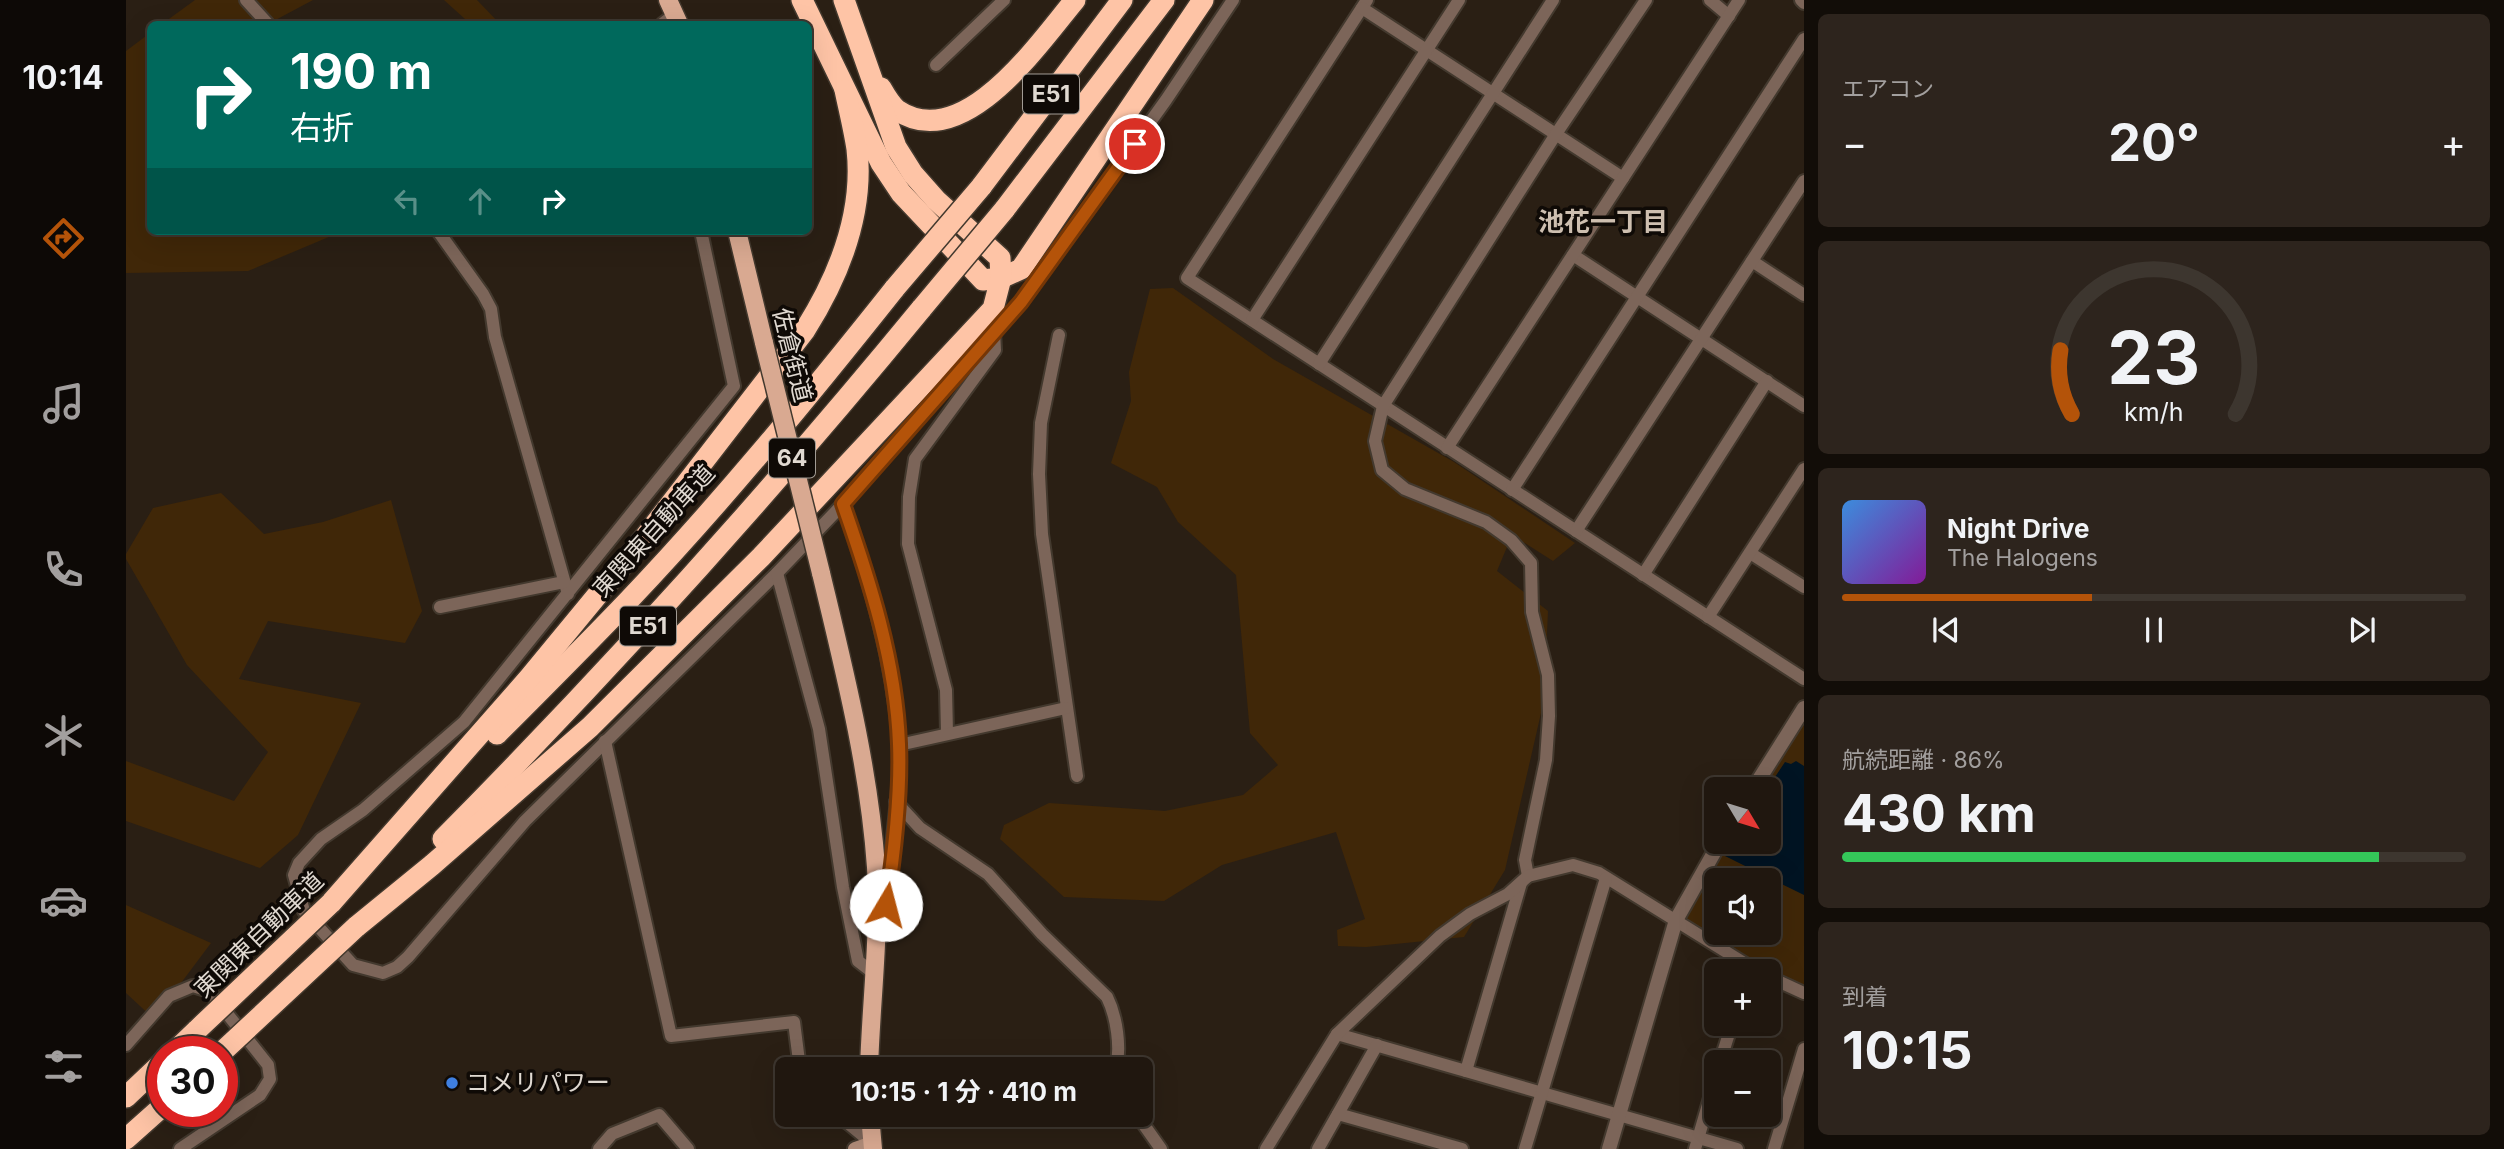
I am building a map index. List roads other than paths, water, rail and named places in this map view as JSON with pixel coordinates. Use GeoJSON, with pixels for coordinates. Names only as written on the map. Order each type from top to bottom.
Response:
{"type":"FeatureCollection","features":[{"type":"Feature","properties":{"kind":"highway"},"geometry":{"type":"LineString","coordinates":[[802,0],[881,163],[901,193],[983,280],[1001,278],[1021,269],[1203,0]]}},
{"type":"Feature","properties":{"kind":"highway"},"geometry":{"type":"LineString","coordinates":[[356,927],[432,865],[590,727],[761,557],[993,309],[1001,278],[1000,258],[936,200],[913,174],[896,147],[844,0]]}},
{"type":"Feature","properties":{"kind":"highway"},"geometry":{"type":"LineString","coordinates":[[869,72],[896,109],[924,121],[953,116],[993,93],[1075,0]]}},
{"type":"Feature","properties":{"kind":"highway","name":"東関東自動車道"},"geometry":{"type":"LineString","coordinates":[[191,1036],[331,903],[629,600],[813,391],[895,288],[981,187],[1122,0]]}},
{"type":"Feature","properties":{"kind":"highway","name":"E51"},"geometry":{"type":"LineString","coordinates":[[238,1037],[356,927],[654,619],[845,401],[1004,210],[1164,0]]}},
{"type":"Feature","properties":{"kind":"highway"},"geometry":{"type":"LineString","coordinates":[[331,903],[529,678],[599,594],[805,330],[834,275],[855,211],[857,150],[845,90]]}},
{"type":"Feature","properties":{"kind":"highway"},"geometry":{"type":"LineString","coordinates":[[126,1097],[147,1077]]}},
{"type":"Feature","properties":{"kind":"highway"},"geometry":{"type":"LineString","coordinates":[[126,1139],[147,1120]]}},
{"type":"Feature","properties":{"kind":"main road","name":"佐倉街道"},"geometry":{"type":"LineString","coordinates":[[738,235],[852,706],[869,801],[876,866],[878,923],[870,1057]]}},
{"type":"Feature","properties":{"kind":"main road"},"geometry":{"type":"LineString","coordinates":[[867,1147],[869,1127]]}},
{"type":"Feature","properties":{"kind":"street"},"geometry":{"type":"LineString","coordinates":[[246,0],[265,21]]}},
{"type":"Feature","properties":{"kind":"street"},"geometry":{"type":"LineString","coordinates":[[936,65],[1003,0]]}},
{"type":"Feature","properties":{"kind":"street"},"geometry":{"type":"LineString","coordinates":[[702,235],[734,386],[566,588],[464,722],[363,810],[321,839],[299,863],[294,875],[304,911],[353,965],[383,973],[397,967],[525,821],[777,573],[843,504],[1028,291],[1166,100],[1233,0]]}},
{"type":"Feature","properties":{"kind":"street"},"geometry":{"type":"LineString","coordinates":[[1252,320],[1460,0]]}},
{"type":"Feature","properties":{"kind":"street"},"geometry":{"type":"LineString","coordinates":[[1319,364],[1553,0]]}},
{"type":"Feature","properties":{"kind":"street"},"geometry":{"type":"LineString","coordinates":[[1466,1071],[1524,879],[1525,860],[1546,760],[1548,675],[1532,612],[1531,563],[1511,540],[1486,522],[1405,489],[1382,470],[1375,441],[1382,406],[1556,134],[1646,0]]}},
{"type":"Feature","properties":{"kind":"street"},"geometry":{"type":"LineString","coordinates":[[1710,0],[1729,16]]}},
{"type":"Feature","properties":{"kind":"street"},"geometry":{"type":"LineString","coordinates":[[1447,447],[1739,0]]}},
{"type":"Feature","properties":{"kind":"street"},"geometry":{"type":"LineString","coordinates":[[1623,178],[1427,50],[1365,4],[1187,278],[1804,680]]}},
{"type":"Feature","properties":{"kind":"street"},"geometry":{"type":"LineString","coordinates":[[1512,490],[1804,39]]}},
{"type":"Feature","properties":{"kind":"street"},"geometry":{"type":"LineString","coordinates":[[1576,531],[1804,181]]}},
{"type":"Feature","properties":{"kind":"street"},"geometry":{"type":"LineString","coordinates":[[441,235],[477,282],[491,310],[495,337],[566,588]]}},
{"type":"Feature","properties":{"kind":"street"},"geometry":{"type":"LineString","coordinates":[[1573,255],[1804,406]]}},
{"type":"Feature","properties":{"kind":"street"},"geometry":{"type":"LineString","coordinates":[[1752,261],[1804,295]]}},
{"type":"Feature","properties":{"kind":"street"},"geometry":{"type":"LineString","coordinates":[[947,733],[946,690],[908,544],[909,497],[915,459],[995,350],[994,331]]}},
{"type":"Feature","properties":{"kind":"street"},"geometry":{"type":"LineString","coordinates":[[1059,335],[1041,423],[1039,474],[1042,534],[1077,776]]}},
{"type":"Feature","properties":{"kind":"street"},"geometry":{"type":"LineString","coordinates":[[1643,575],[1767,382]]}},
{"type":"Feature","properties":{"kind":"street"},"geometry":{"type":"LineString","coordinates":[[1708,617],[1804,469]]}},
{"type":"Feature","properties":{"kind":"street"},"geometry":{"type":"LineString","coordinates":[[843,504],[864,564],[879,619],[891,678],[899,745],[890,881],[886,905],[878,923]]}},
{"type":"Feature","properties":{"kind":"street"},"geometry":{"type":"LineString","coordinates":[[1750,553],[1804,587]]}},
{"type":"Feature","properties":{"kind":"street"},"geometry":{"type":"LineString","coordinates":[[777,573],[819,729],[843,887],[859,961],[876,975]]}},
{"type":"Feature","properties":{"kind":"street"},"geometry":{"type":"LineString","coordinates":[[440,607],[566,588]]}},
{"type":"Feature","properties":{"kind":"street"},"geometry":{"type":"LineString","coordinates":[[899,745],[1066,708]]}},
{"type":"Feature","properties":{"kind":"street"},"geometry":{"type":"LineString","coordinates":[[1761,777],[1804,708]]}},
{"type":"Feature","properties":{"kind":"street"},"geometry":{"type":"LineString","coordinates":[[605,741],[671,1036],[794,1022],[798,1057]]}},
{"type":"Feature","properties":{"kind":"street"},"geometry":{"type":"LineString","coordinates":[[897,802],[920,828],[988,874],[1042,934],[1107,998],[1113,1011],[1118,1057]]}},
{"type":"Feature","properties":{"kind":"street"},"geometry":{"type":"LineString","coordinates":[[1609,1149],[1676,920],[1713,854]]}},
{"type":"Feature","properties":{"kind":"street"},"geometry":{"type":"LineString","coordinates":[[1266,1149],[1337,1034],[1454,924],[1508,894],[1524,879],[1573,865],[1606,878],[1734,959]]}},
{"type":"Feature","properties":{"kind":"street"},"geometry":{"type":"LineString","coordinates":[[1525,1149],[1606,878]]}},
{"type":"Feature","properties":{"kind":"street"},"geometry":{"type":"LineString","coordinates":[[1781,982],[1804,993]]}},
{"type":"Feature","properties":{"kind":"street"},"geometry":{"type":"LineString","coordinates":[[126,1045],[169,996],[193,986],[209,991],[268,1065],[270,1079],[260,1095],[180,1149]]}},
{"type":"Feature","properties":{"kind":"street"},"geometry":{"type":"LineString","coordinates":[[1337,1034],[1619,1115],[1696,1143],[1737,1149]]}},
{"type":"Feature","properties":{"kind":"street"},"geometry":{"type":"LineString","coordinates":[[1318,1149],[1377,1045]]}},
{"type":"Feature","properties":{"kind":"street"},"geometry":{"type":"LineString","coordinates":[[1774,1149],[1804,1049]]}},
{"type":"Feature","properties":{"kind":"street"},"geometry":{"type":"LineString","coordinates":[[1338,1114],[1462,1149]]}},
{"type":"Feature","properties":{"kind":"street"},"geometry":{"type":"LineString","coordinates":[[599,1149],[612,1134],[659,1115],[688,1149]]}},
{"type":"Feature","properties":{"kind":"street"},"geometry":{"type":"LineString","coordinates":[[1696,1143],[1704,1117]]}},
{"type":"Feature","properties":{"kind":"street"},"geometry":{"type":"LineString","coordinates":[[851,1127],[867,1147]]}},
{"type":"Feature","properties":{"kind":"street"},"geometry":{"type":"LineString","coordinates":[[1145,1127],[1161,1149]]}},
{"type":"Feature","properties":{"kind":"water"},"geometry":{"type":"Polygon","coordinates":[[[1796,761],[1804,766],[1804,895],[1781,884],[1781,868],[1749,868],[1725,856],[1782,854],[1782,777],[1775,777],[1785,762],[1791,764],[1796,761]]]}},
{"type":"Feature","properties":{"kind":"place","name":"コメリパワー"},"geometry":{"type":"Point","coordinates":[452,1083]}},
{"type":"Feature","properties":{"kind":"district","name":"池花一丁目"},"geometry":{"type":"Point","coordinates":[1603,222]}}]}
